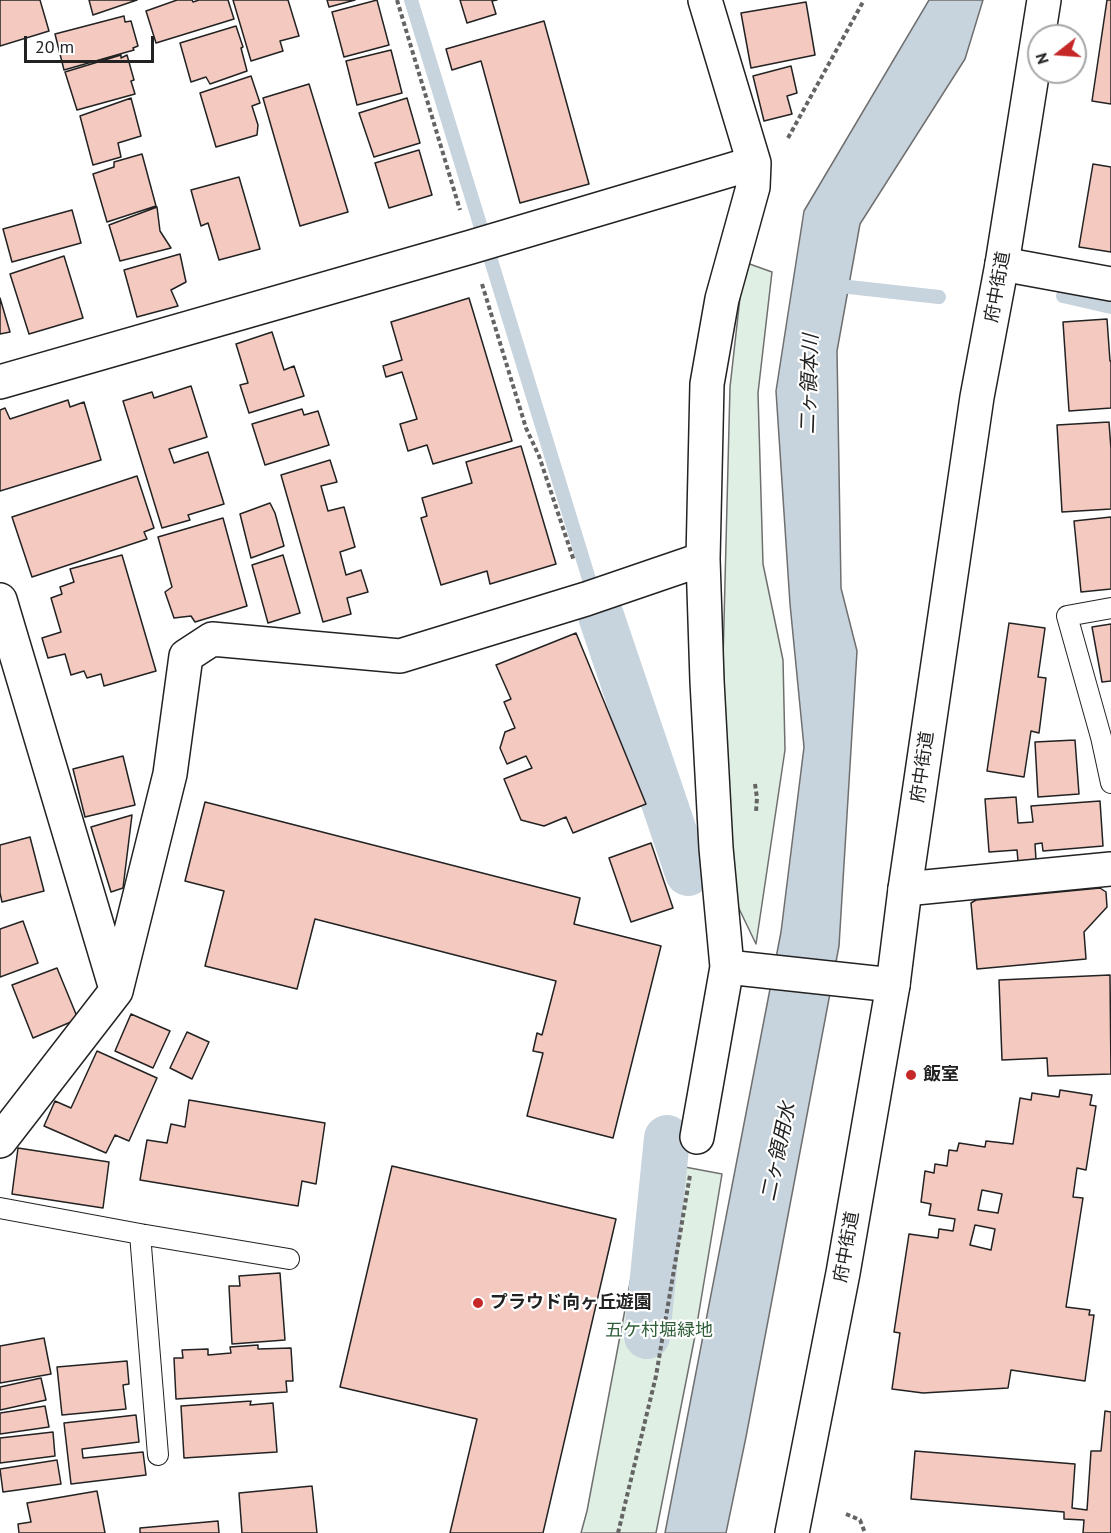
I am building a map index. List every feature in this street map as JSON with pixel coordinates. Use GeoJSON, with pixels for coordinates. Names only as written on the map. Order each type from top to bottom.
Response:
{"type":"FeatureCollection","features":[{"type":"Feature","properties":{"kind":"street"},"geometry":{"type":"LineString","coordinates":[[697,1137],[738,968],[716,848],[707,681],[703,559],[707,384],[722,299],[753,187],[754,163],[705,0]]}},
{"type":"Feature","properties":{"kind":"street","name":"府中街道"},"geometry":{"type":"LineString","coordinates":[[792,1533],[843,1273],[893,985],[977,397],[1002,264],[1044,0]]}},
{"type":"Feature","properties":{"kind":"street"},"geometry":{"type":"LineString","coordinates":[[0,382],[754,163]]}},
{"type":"Feature","properties":{"kind":"street"},"geometry":{"type":"LineString","coordinates":[[1002,264],[1111,284]]}},
{"type":"Feature","properties":{"kind":"street"},"geometry":{"type":"LineString","coordinates":[[0,1141],[116,990],[170,774],[186,656],[212,639],[400,656],[586,599],[703,559]]}},
{"type":"Feature","properties":{"kind":"street"},"geometry":{"type":"LineString","coordinates":[[0,600],[116,990]]}},
{"type":"Feature","properties":{"kind":"street"},"geometry":{"type":"LineString","coordinates":[[905,889],[1111,869]]}},
{"type":"Feature","properties":{"kind":"street"},"geometry":{"type":"LineString","coordinates":[[738,968],[893,985]]}},
{"type":"Feature","properties":{"kind":"lane"},"geometry":{"type":"LineString","coordinates":[[1111,608],[1067,616],[1101,737],[1111,783]]}},
{"type":"Feature","properties":{"kind":"lane"},"geometry":{"type":"LineString","coordinates":[[0,1208],[289,1259]]}},
{"type":"Feature","properties":{"kind":"lane"},"geometry":{"type":"LineString","coordinates":[[140,1234],[158,1455]]}},
{"type":"Feature","properties":{"kind":"path"},"geometry":{"type":"LineString","coordinates":[[397,0],[526,428],[539,456],[586,599]]}},
{"type":"Feature","properties":{"kind":"path"},"geometry":{"type":"LineString","coordinates":[[785,144],[864,0]]}},
{"type":"Feature","properties":{"kind":"path"},"geometry":{"type":"LineString","coordinates":[[753,776],[758,798],[756,822]]}},
{"type":"Feature","properties":{"kind":"path"},"geometry":{"type":"LineString","coordinates":[[618,1533],[656,1376],[697,1137]]}},
{"type":"Feature","properties":{"kind":"path"},"geometry":{"type":"LineString","coordinates":[[846,1514],[860,1520],[865,1533]]}},
{"type":"Feature","properties":{"kind":"green space"},"geometry":{"type":"Polygon","coordinates":[[[744,262],[772,272],[758,393],[763,564],[783,660],[785,750],[756,944],[732,894],[723,660],[730,387],[744,262]]]}},
{"type":"Feature","properties":{"kind":"green space","name":"五ケ村堀緑地"},"geometry":{"type":"Polygon","coordinates":[[[653,1161],[722,1174],[695,1336],[656,1533],[581,1533],[587,1511],[653,1161]]]}},
{"type":"Feature","properties":{"kind":"water"},"geometry":{"type":"Polygon","coordinates":[[[929,0],[983,0],[965,59],[860,224],[837,351],[841,588],[857,651],[839,946],[726,1533],[665,1533],[781,932],[804,747],[790,604],[776,391],[804,211],[929,0]]]}},
{"type":"Feature","properties":{"kind":"building"},"geometry":{"type":"Polygon","coordinates":[[[0,0],[40,0],[49,31],[0,46],[0,0]]]}},
{"type":"Feature","properties":{"kind":"building"},"geometry":{"type":"Polygon","coordinates":[[[89,0],[137,0],[93,15],[89,0]]]}},
{"type":"Feature","properties":{"kind":"building"},"geometry":{"type":"Polygon","coordinates":[[[177,0],[192,0],[193,2],[228,0],[234,19],[156,43],[146,11],[177,0]]]}},
{"type":"Feature","properties":{"kind":"building"},"geometry":{"type":"Polygon","coordinates":[[[233,0],[288,0],[299,36],[280,41],[283,51],[251,61],[233,0]]]}},
{"type":"Feature","properties":{"kind":"building"},"geometry":{"type":"Polygon","coordinates":[[[327,0],[355,0],[329,7],[327,0]]]}},
{"type":"Feature","properties":{"kind":"building"},"geometry":{"type":"Polygon","coordinates":[[[377,0],[389,45],[344,57],[332,12],[377,0]]]}},
{"type":"Feature","properties":{"kind":"building"},"geometry":{"type":"Polygon","coordinates":[[[460,0],[497,0],[492,1],[496,14],[467,23],[460,0]]]}},
{"type":"Feature","properties":{"kind":"building"},"geometry":{"type":"Polygon","coordinates":[[[1107,0],[1111,0],[1111,104],[1092,101],[1107,0]]]}},
{"type":"Feature","properties":{"kind":"building"},"geometry":{"type":"Polygon","coordinates":[[[806,2],[815,55],[751,68],[741,13],[806,2]]]}},
{"type":"Feature","properties":{"kind":"building"},"geometry":{"type":"Polygon","coordinates":[[[124,16],[125,22],[131,21],[138,46],[133,48],[134,50],[64,70],[55,34],[124,16]]]}},
{"type":"Feature","properties":{"kind":"building"},"geometry":{"type":"Polygon","coordinates":[[[544,21],[589,184],[520,203],[481,61],[452,70],[446,49],[544,21]]]}},
{"type":"Feature","properties":{"kind":"building"},"geometry":{"type":"Polygon","coordinates":[[[236,26],[243,47],[241,48],[247,71],[210,84],[206,77],[191,82],[180,43],[236,26]]]}},
{"type":"Feature","properties":{"kind":"building"},"geometry":{"type":"Polygon","coordinates":[[[391,50],[402,93],[357,105],[346,61],[391,50]]]}},
{"type":"Feature","properties":{"kind":"building"},"geometry":{"type":"Polygon","coordinates":[[[121,55],[121,58],[127,55],[134,80],[131,81],[135,94],[77,110],[65,72],[121,55]]]}},
{"type":"Feature","properties":{"kind":"building"},"geometry":{"type":"Polygon","coordinates":[[[791,66],[797,93],[787,96],[792,114],[764,121],[753,76],[791,66]]]}},
{"type":"Feature","properties":{"kind":"building"},"geometry":{"type":"Polygon","coordinates":[[[251,76],[260,103],[252,106],[258,125],[257,135],[216,147],[200,93],[251,76]]]}},
{"type":"Feature","properties":{"kind":"building"},"geometry":{"type":"Polygon","coordinates":[[[309,84],[348,212],[300,226],[263,98],[309,84]]]}},
{"type":"Feature","properties":{"kind":"building"},"geometry":{"type":"Polygon","coordinates":[[[131,98],[141,136],[118,143],[121,157],[93,165],[80,116],[131,98]]]}},
{"type":"Feature","properties":{"kind":"building"},"geometry":{"type":"Polygon","coordinates":[[[407,98],[420,143],[374,157],[359,113],[407,98]]]}},
{"type":"Feature","properties":{"kind":"building"},"geometry":{"type":"Polygon","coordinates":[[[419,150],[432,195],[389,208],[375,163],[419,150]]]}},
{"type":"Feature","properties":{"kind":"building"},"geometry":{"type":"Polygon","coordinates":[[[142,154],[156,206],[107,222],[93,174],[114,167],[114,162],[142,154]]]}},
{"type":"Feature","properties":{"kind":"building"},"geometry":{"type":"Polygon","coordinates":[[[1093,164],[1111,167],[1111,252],[1079,247],[1093,164]]]}},
{"type":"Feature","properties":{"kind":"building"},"geometry":{"type":"Polygon","coordinates":[[[239,177],[260,249],[219,260],[208,223],[201,226],[191,190],[239,177]]]}},
{"type":"Feature","properties":{"kind":"building"},"geometry":{"type":"Polygon","coordinates":[[[157,207],[160,231],[171,248],[120,261],[109,225],[157,207]]]}},
{"type":"Feature","properties":{"kind":"building"},"geometry":{"type":"Polygon","coordinates":[[[72,210],[81,243],[12,262],[3,229],[72,210]]]}},
{"type":"Feature","properties":{"kind":"building"},"geometry":{"type":"Polygon","coordinates":[[[180,254],[186,282],[171,290],[178,306],[137,317],[124,270],[180,254]]]}},
{"type":"Feature","properties":{"kind":"building"},"geometry":{"type":"Polygon","coordinates":[[[64,256],[83,318],[29,334],[10,274],[64,256]]]}},
{"type":"Feature","properties":{"kind":"building"},"geometry":{"type":"Polygon","coordinates":[[[0,298],[10,332],[0,334],[0,298]]]}},
{"type":"Feature","properties":{"kind":"building"},"geometry":{"type":"Polygon","coordinates":[[[469,298],[512,441],[433,464],[427,445],[408,451],[400,424],[417,419],[402,372],[386,377],[383,366],[402,360],[391,322],[469,298]]]}},
{"type":"Feature","properties":{"kind":"building"},"geometry":{"type":"Polygon","coordinates":[[[1107,319],[1111,361],[1111,408],[1069,411],[1063,322],[1107,319]]]}},
{"type":"Feature","properties":{"kind":"building"},"geometry":{"type":"Polygon","coordinates":[[[272,332],[284,370],[294,366],[304,396],[249,413],[240,385],[248,383],[236,344],[272,332]]]}},
{"type":"Feature","properties":{"kind":"building"},"geometry":{"type":"Polygon","coordinates":[[[191,386],[207,437],[169,449],[174,463],[208,452],[224,504],[188,515],[190,520],[162,528],[123,401],[152,392],[154,398],[191,386]]]}},
{"type":"Feature","properties":{"kind":"building"},"geometry":{"type":"Polygon","coordinates":[[[68,400],[70,407],[84,402],[101,460],[0,491],[0,410],[5,408],[10,419],[68,400]]]}},
{"type":"Feature","properties":{"kind":"building"},"geometry":{"type":"Polygon","coordinates":[[[302,409],[304,415],[318,411],[329,445],[265,465],[252,424],[302,409]]]}},
{"type":"Feature","properties":{"kind":"building"},"geometry":{"type":"Polygon","coordinates":[[[1109,422],[1111,509],[1062,512],[1057,425],[1109,422]]]}},
{"type":"Feature","properties":{"kind":"building"},"geometry":{"type":"Polygon","coordinates":[[[521,446],[556,564],[490,584],[487,571],[441,585],[421,518],[427,516],[422,498],[472,483],[466,462],[521,446]]]}},
{"type":"Feature","properties":{"kind":"building"},"geometry":{"type":"Polygon","coordinates":[[[330,460],[337,482],[321,486],[328,511],[344,507],[355,547],[340,552],[346,575],[361,570],[368,592],[347,598],[351,614],[323,622],[281,475],[330,460]]]}},
{"type":"Feature","properties":{"kind":"building"},"geometry":{"type":"Polygon","coordinates":[[[137,476],[154,528],[144,532],[147,539],[32,577],[12,517],[137,476]]]}},
{"type":"Feature","properties":{"kind":"building"},"geometry":{"type":"Polygon","coordinates":[[[270,503],[284,546],[251,558],[240,514],[270,503]]]}},
{"type":"Feature","properties":{"kind":"building"},"geometry":{"type":"Polygon","coordinates":[[[1111,517],[1111,589],[1081,592],[1074,521],[1111,517]]]}},
{"type":"Feature","properties":{"kind":"building"},"geometry":{"type":"Polygon","coordinates":[[[223,518],[247,606],[195,622],[191,616],[174,618],[165,592],[172,587],[158,537],[223,518]]]}},
{"type":"Feature","properties":{"kind":"building"},"geometry":{"type":"Polygon","coordinates":[[[122,555],[156,671],[104,686],[101,674],[87,678],[84,671],[71,675],[65,654],[48,658],[42,638],[61,632],[51,598],[62,594],[60,587],[74,582],[70,569],[122,555]]]}},
{"type":"Feature","properties":{"kind":"building"},"geometry":{"type":"Polygon","coordinates":[[[283,555],[300,613],[268,623],[252,565],[283,555]]]}},
{"type":"Feature","properties":{"kind":"building"},"geometry":{"type":"Polygon","coordinates":[[[1009,623],[1045,628],[1038,677],[1046,678],[1039,733],[1031,731],[1024,777],[987,771],[1009,623]]]}},
{"type":"Feature","properties":{"kind":"building"},"geometry":{"type":"Polygon","coordinates":[[[1111,624],[1111,681],[1102,682],[1092,627],[1111,624]]]}},
{"type":"Feature","properties":{"kind":"building"},"geometry":{"type":"Polygon","coordinates":[[[576,633],[646,804],[573,833],[566,817],[544,826],[521,820],[504,779],[532,768],[526,756],[507,764],[500,748],[505,732],[515,728],[504,702],[511,699],[496,665],[576,633]]]}},
{"type":"Feature","properties":{"kind":"building"},"geometry":{"type":"Polygon","coordinates":[[[1075,740],[1079,794],[1038,797],[1035,742],[1075,740]]]}},
{"type":"Feature","properties":{"kind":"building"},"geometry":{"type":"Polygon","coordinates":[[[123,756],[135,805],[85,817],[73,769],[123,756]]]}},
{"type":"Feature","properties":{"kind":"building"},"geometry":{"type":"Polygon","coordinates":[[[1016,797],[1018,823],[1033,822],[1031,806],[1100,801],[1103,846],[1043,851],[1042,843],[1035,844],[1036,860],[1018,861],[1017,850],[989,852],[985,799],[1016,797]]]}},
{"type":"Feature","properties":{"kind":"building"},"geometry":{"type":"Polygon","coordinates":[[[205,802],[580,898],[574,924],[661,946],[613,1138],[527,1116],[543,1053],[533,1051],[537,1033],[542,1035],[556,981],[315,919],[297,989],[205,966],[224,891],[185,881],[205,802]]]}},
{"type":"Feature","properties":{"kind":"building"},"geometry":{"type":"Polygon","coordinates":[[[132,815],[123,888],[111,892],[91,827],[132,815]]]}},
{"type":"Feature","properties":{"kind":"building"},"geometry":{"type":"Polygon","coordinates":[[[30,837],[44,891],[2,902],[0,845],[30,837]]]}},
{"type":"Feature","properties":{"kind":"building"},"geometry":{"type":"Polygon","coordinates":[[[651,843],[673,908],[631,922],[609,858],[651,843]]]}},
{"type":"Feature","properties":{"kind":"building"},"geometry":{"type":"Polygon","coordinates":[[[1100,888],[1106,892],[1107,907],[1084,932],[1086,959],[977,969],[971,903],[976,900],[1100,888]]]}},
{"type":"Feature","properties":{"kind":"building"},"geometry":{"type":"Polygon","coordinates":[[[23,921],[38,963],[0,977],[0,929],[23,921]]]}},
{"type":"Feature","properties":{"kind":"building"},"geometry":{"type":"Polygon","coordinates":[[[57,968],[78,1019],[33,1038],[12,985],[57,968]]]}},
{"type":"Feature","properties":{"kind":"building"},"geometry":{"type":"Polygon","coordinates":[[[1110,975],[1111,1074],[1048,1076],[1047,1058],[1002,1060],[999,980],[1110,975]]]}},
{"type":"Feature","properties":{"kind":"building"},"geometry":{"type":"Polygon","coordinates":[[[131,1014],[170,1031],[153,1068],[115,1051],[131,1014]]]}},
{"type":"Feature","properties":{"kind":"building"},"geometry":{"type":"Polygon","coordinates":[[[187,1032],[209,1042],[192,1079],[170,1068],[187,1032]]]}},
{"type":"Feature","properties":{"kind":"building"},"geometry":{"type":"Polygon","coordinates":[[[97,1051],[157,1078],[129,1141],[115,1135],[106,1153],[44,1126],[55,1101],[71,1108],[97,1051]]]}},
{"type":"Feature","properties":{"kind":"building"},"geometry":{"type":"Polygon","coordinates":[[[1060,1090],[1092,1095],[1090,1105],[1096,1106],[1086,1170],[1077,1168],[1073,1197],[1083,1198],[1066,1307],[1090,1310],[1089,1315],[1094,1315],[1085,1381],[1011,1370],[1008,1388],[923,1393],[892,1389],[900,1333],[894,1332],[909,1234],[938,1238],[939,1229],[953,1231],[955,1219],[929,1215],[931,1204],[921,1202],[925,1171],[934,1173],[935,1164],[947,1166],[949,1150],[957,1151],[959,1143],[985,1147],[986,1141],[1013,1144],[1020,1098],[1031,1100],[1032,1093],[1059,1097],[1060,1090]],[[982,1190],[978,1210],[998,1213],[1002,1194],[982,1190]],[[975,1225],[970,1245],[991,1250],[995,1229],[975,1225]]]}},
{"type":"Feature","properties":{"kind":"building"},"geometry":{"type":"Polygon","coordinates":[[[189,1100],[325,1123],[316,1184],[302,1181],[298,1206],[140,1180],[147,1140],[167,1143],[171,1124],[185,1127],[189,1100]]]}},
{"type":"Feature","properties":{"kind":"building"},"geometry":{"type":"Polygon","coordinates":[[[18,1148],[109,1162],[103,1208],[12,1194],[18,1148]]]}},
{"type":"Feature","properties":{"kind":"building","name":"プラウド向ヶ丘遊園"},"geometry":{"type":"Polygon","coordinates":[[[392,1166],[616,1219],[543,1533],[450,1533],[477,1419],[340,1387],[392,1166]]]}},
{"type":"Feature","properties":{"kind":"building"},"geometry":{"type":"Polygon","coordinates":[[[280,1273],[285,1340],[232,1344],[229,1286],[240,1286],[239,1276],[280,1273]]]}},
{"type":"Feature","properties":{"kind":"building"},"geometry":{"type":"Polygon","coordinates":[[[44,1338],[51,1374],[0,1383],[0,1346],[44,1338]]]}},
{"type":"Feature","properties":{"kind":"building"},"geometry":{"type":"Polygon","coordinates":[[[258,1345],[258,1349],[291,1348],[293,1381],[286,1381],[287,1392],[176,1399],[174,1358],[183,1358],[182,1350],[208,1349],[208,1355],[231,1353],[230,1347],[258,1345]]]}},
{"type":"Feature","properties":{"kind":"building"},"geometry":{"type":"Polygon","coordinates":[[[127,1361],[129,1384],[123,1385],[126,1409],[62,1415],[57,1367],[127,1361]]]}},
{"type":"Feature","properties":{"kind":"building"},"geometry":{"type":"Polygon","coordinates":[[[41,1378],[46,1400],[0,1410],[0,1387],[41,1378]]]}},
{"type":"Feature","properties":{"kind":"building"},"geometry":{"type":"Polygon","coordinates":[[[251,1401],[250,1405],[273,1403],[277,1452],[184,1458],[181,1406],[251,1401]]]}},
{"type":"Feature","properties":{"kind":"building"},"geometry":{"type":"Polygon","coordinates":[[[45,1406],[49,1427],[0,1434],[0,1413],[45,1406]]]}},
{"type":"Feature","properties":{"kind":"building"},"geometry":{"type":"Polygon","coordinates":[[[1105,1411],[1111,1412],[1111,1533],[1083,1533],[1084,1520],[1064,1519],[1064,1512],[911,1499],[915,1451],[1075,1464],[1072,1508],[1087,1510],[1091,1451],[1101,1451],[1105,1411]]]}},
{"type":"Feature","properties":{"kind":"building"},"geometry":{"type":"Polygon","coordinates":[[[136,1415],[139,1442],[82,1449],[83,1458],[143,1452],[146,1475],[71,1484],[64,1423],[136,1415]]]}},
{"type":"Feature","properties":{"kind":"building"},"geometry":{"type":"Polygon","coordinates":[[[53,1432],[55,1456],[0,1463],[0,1438],[53,1432]]]}},
{"type":"Feature","properties":{"kind":"building"},"geometry":{"type":"Polygon","coordinates":[[[57,1460],[61,1484],[3,1492],[0,1469],[57,1460]]]}},
{"type":"Feature","properties":{"kind":"building"},"geometry":{"type":"Polygon","coordinates":[[[312,1486],[317,1533],[242,1533],[239,1493],[312,1486]]]}},
{"type":"Feature","properties":{"kind":"building"},"geometry":{"type":"Polygon","coordinates":[[[97,1491],[105,1533],[19,1533],[18,1524],[31,1522],[27,1503],[97,1491]]]}},
{"type":"Feature","properties":{"kind":"building"},"geometry":{"type":"Polygon","coordinates":[[[218,1521],[219,1533],[140,1533],[140,1528],[218,1521]]]}},
{"type":"Feature","properties":{"kind":"waterway"},"geometry":{"type":"LineString","coordinates":[[411,0],[589,579]]}},
{"type":"Feature","properties":{"kind":"waterway"},"geometry":{"type":"LineString","coordinates":[[831,285],[939,297]]}},
{"type":"Feature","properties":{"kind":"waterway"},"geometry":{"type":"LineString","coordinates":[[1063,296],[1111,307]]}},
{"type":"Feature","properties":{"kind":"waterway"},"geometry":{"type":"LineString","coordinates":[[601,616],[688,873]]}},
{"type":"Feature","properties":{"kind":"waterway"},"geometry":{"type":"LineString","coordinates":[[647,1336],[667,1138]]}},
{"type":"Feature","properties":{"kind":"place","name":"飯室"},"geometry":{"type":"Point","coordinates":[911,1075]}},
{"type":"Feature","properties":{"kind":"place","name":"プラウド向ヶ丘遊園"},"geometry":{"type":"Point","coordinates":[478,1303]}},
{"type":"Feature","properties":{"kind":"water label","name":"二ヶ領本川"},"geometry":{"type":"Point","coordinates":[810,384]}},
{"type":"Feature","properties":{"kind":"water label","name":"二ヶ領用水"},"geometry":{"type":"Point","coordinates":[779,1152]}}]}
